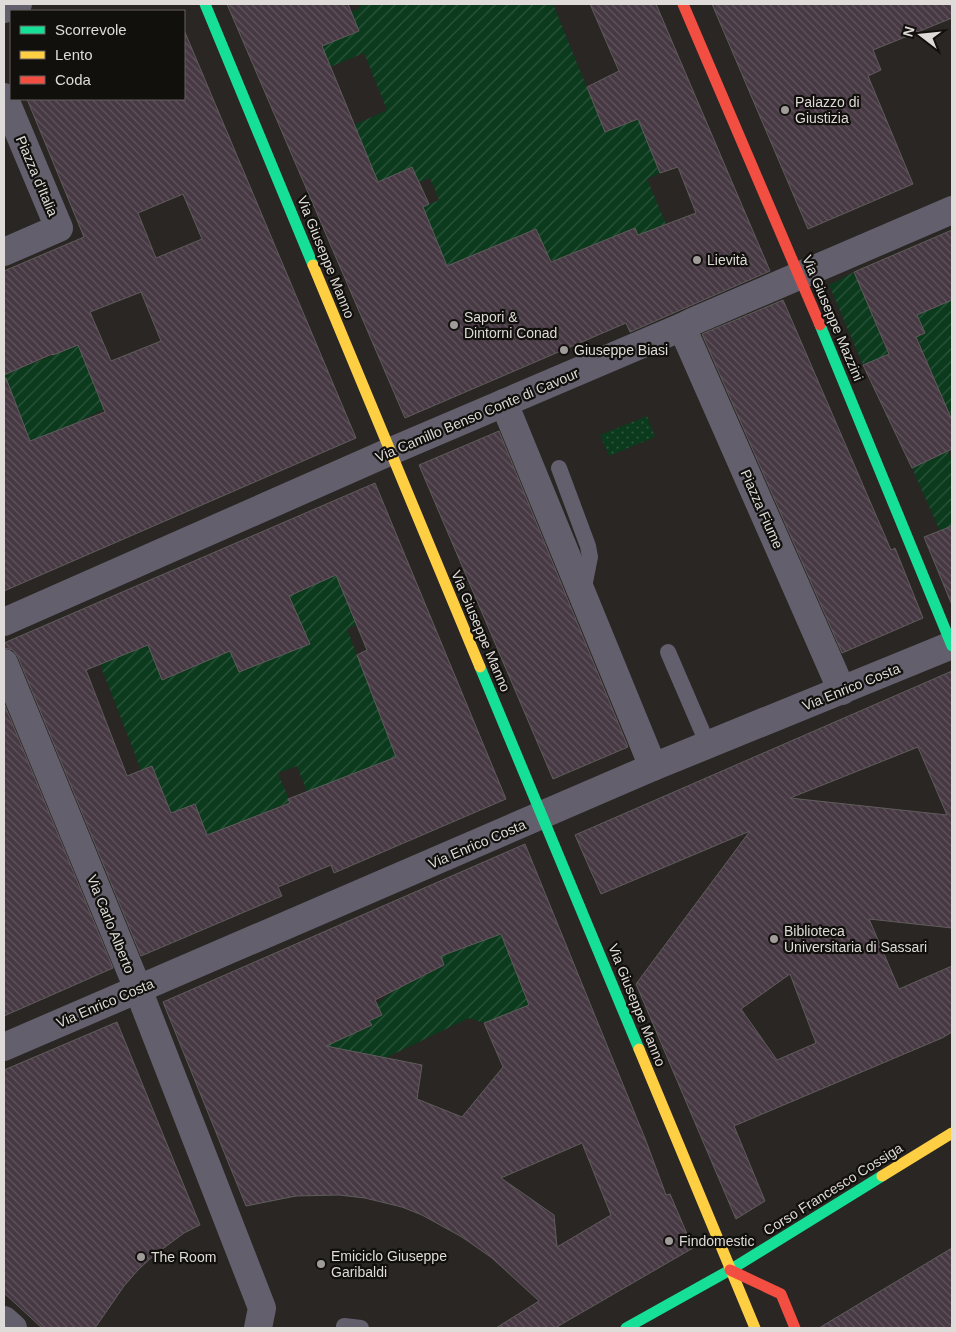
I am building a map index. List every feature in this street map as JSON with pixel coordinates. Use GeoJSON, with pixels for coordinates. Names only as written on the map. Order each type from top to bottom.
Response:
{"type":"FeatureCollection","features":[{"type":"Feature","properties":{"kind":"street"},"geometry":{"type":"LineString","coordinates":[[4,9],[18,4]]}},
{"type":"Feature","properties":{"kind":"street","name":"Via Giuseppe Manno"},"geometry":{"type":"LineString","coordinates":[[205,4],[755,1328]]}},
{"type":"Feature","properties":{"kind":"street","name":"Via Giuseppe Mazzini"},"geometry":{"type":"LineString","coordinates":[[683,4],[800,276],[952,645]]}},
{"type":"Feature","properties":{"kind":"street","name":"Piazza d'Italia"},"geometry":{"type":"LineString","coordinates":[[4,97],[59,228],[4,252]]}},
{"type":"Feature","properties":{"kind":"street","name":"Via Camillo Benso Conte di Cavour"},"geometry":{"type":"LineString","coordinates":[[4,622],[390,452],[952,210]]}},
{"type":"Feature","properties":{"kind":"street","name":"Piazza Fiume"},"geometry":{"type":"LineString","coordinates":[[682,327],[842,691]]}},
{"type":"Feature","properties":{"kind":"street"},"geometry":{"type":"LineString","coordinates":[[504,403],[654,767]]}},
{"type":"Feature","properties":{"kind":"street","name":"Via Enrico Costa"},"geometry":{"type":"LineString","coordinates":[[4,1046],[654,767],[952,645]]}},
{"type":"Feature","properties":{"kind":"street","name":"Via Carlo Alberto"},"geometry":{"type":"LineString","coordinates":[[4,663],[138,989],[262,1308],[258,1328]]}},
{"type":"Feature","properties":{"kind":"street","name":"Corso Francesco Cossiga"},"geometry":{"type":"LineString","coordinates":[[626,1328],[730,1270],[952,1133]]}},
{"type":"Feature","properties":{"kind":"street"},"geometry":{"type":"LineString","coordinates":[[730,1270],[780,1294],[795,1328]]}},
{"type":"Feature","properties":{"kind":"street"},"geometry":{"type":"LineString","coordinates":[[4,1320],[13,1328]]}},
{"type":"Feature","properties":{"kind":"lane"},"geometry":{"type":"LineString","coordinates":[[559,468],[588,546],[590,558],[582,594]]}},
{"type":"Feature","properties":{"kind":"lane"},"geometry":{"type":"LineString","coordinates":[[668,652],[708,745]]}},
{"type":"Feature","properties":{"kind":"green space"},"geometry":{"type":"Polygon","coordinates":[[[359,4],[553,4],[605,132],[638,119],[660,173],[647,179],[666,224],[638,236],[635,228],[621,233],[605,264],[597,243],[556,260],[550,260],[536,229],[447,266],[393,219],[439,200],[430,178],[419,182],[412,167],[378,182],[354,125],[387,110],[364,53],[330,67],[322,46],[359,31],[351,12],[360,8],[359,4]]]}},
{"type":"Feature","properties":{"kind":"green space"},"geometry":{"type":"Polygon","coordinates":[[[854,272],[888,354],[863,365],[829,285],[854,272]]]}},
{"type":"Feature","properties":{"kind":"green space"},"geometry":{"type":"Polygon","coordinates":[[[952,300],[952,418],[948,408],[927,417],[916,394],[937,385],[917,337],[925,333],[917,315],[952,300]]]}},
{"type":"Feature","properties":{"kind":"green space"},"geometry":{"type":"Polygon","coordinates":[[[78,345],[104,409],[72,425],[27,442],[20,414],[4,375],[78,345]]]}},
{"type":"Feature","properties":{"kind":"green space"},"geometry":{"type":"Polygon","coordinates":[[[647,416],[655,437],[609,456],[600,435],[647,416]]]}},
{"type":"Feature","properties":{"kind":"green space"},"geometry":{"type":"Polygon","coordinates":[[[948,451],[952,461],[952,526],[940,531],[912,468],[948,451]]]}},
{"type":"Feature","properties":{"kind":"green space"},"geometry":{"type":"Polygon","coordinates":[[[354,550],[373,595],[348,605],[356,625],[347,629],[396,757],[307,792],[297,766],[278,773],[290,802],[207,836],[195,804],[171,813],[152,766],[141,770],[100,664],[148,645],[162,680],[230,651],[310,644],[289,596],[354,550]]]}},
{"type":"Feature","properties":{"kind":"green space"},"geometry":{"type":"Polygon","coordinates":[[[501,933],[529,1005],[484,1023],[469,1018],[337,1081],[313,1029],[351,1034],[372,1026],[369,1021],[382,1015],[377,1004],[394,990],[444,966],[441,956],[501,933]]]}},
{"type":"Feature","properties":{"kind":"building"},"geometry":{"type":"Polygon","coordinates":[[[227,4],[348,4],[359,31],[322,46],[378,182],[412,167],[429,204],[423,207],[447,266],[536,229],[551,262],[635,228],[638,235],[696,213],[678,167],[660,173],[638,119],[605,132],[587,87],[619,71],[590,4],[656,4],[770,271],[630,332],[626,323],[405,418],[227,4]]]}},
{"type":"Feature","properties":{"kind":"building","name":"Palazzo di Giustizia"},"geometry":{"type":"Polygon","coordinates":[[[712,4],[952,4],[952,18],[873,50],[881,70],[868,76],[913,184],[808,229],[712,4]]]}},
{"type":"Feature","properties":{"kind":"building"},"geometry":{"type":"Polygon","coordinates":[[[185,32],[356,438],[4,591],[4,378],[6,378],[30,441],[105,412],[78,345],[4,375],[4,271],[84,237],[27,100],[185,100],[185,32]],[[183,194],[138,213],[156,258],[202,239],[183,194]],[[141,292],[90,312],[111,361],[161,341],[141,292]]]}},
{"type":"Feature","properties":{"kind":"building"},"geometry":{"type":"Polygon","coordinates":[[[952,230],[952,300],[917,315],[925,333],[916,337],[952,420],[952,449],[912,468],[863,365],[889,354],[854,272],[952,230]]]}},
{"type":"Feature","properties":{"kind":"building"},"geometry":{"type":"Polygon","coordinates":[[[783,300],[891,550],[895,548],[923,618],[842,653],[702,334],[783,300]]]}},
{"type":"Feature","properties":{"kind":"building"},"geometry":{"type":"Polygon","coordinates":[[[499,431],[628,747],[553,779],[419,465],[499,431]]]}},
{"type":"Feature","properties":{"kind":"building"},"geometry":{"type":"Polygon","coordinates":[[[375,483],[506,799],[334,873],[331,865],[278,887],[282,896],[141,956],[18,657],[13,650],[4,648],[4,643],[375,483]],[[336,575],[289,596],[310,644],[239,672],[230,651],[162,680],[148,645],[86,670],[127,776],[152,766],[171,813],[195,804],[207,835],[290,803],[288,799],[396,757],[357,655],[367,650],[336,575]]]}},
{"type":"Feature","properties":{"kind":"building"},"geometry":{"type":"Polygon","coordinates":[[[952,526],[952,605],[924,537],[952,526]]]}},
{"type":"Feature","properties":{"kind":"building","name":"Biblioteca Universitaria di Sassari"},"geometry":{"type":"Polygon","coordinates":[[[952,671],[952,928],[869,919],[899,989],[952,966],[952,1032],[942,1038],[734,1126],[765,1201],[736,1219],[636,984],[750,831],[601,894],[575,835],[952,671]],[[918,747],[790,798],[947,815],[918,747]],[[790,974],[741,1009],[777,1060],[816,1043],[790,974]]]}},
{"type":"Feature","properties":{"kind":"building"},"geometry":{"type":"Polygon","coordinates":[[[4,703],[113,968],[4,1016],[4,703]]]}},
{"type":"Feature","properties":{"kind":"building"},"geometry":{"type":"Polygon","coordinates":[[[525,844],[646,1141],[666,1195],[670,1194],[693,1248],[555,1328],[496,1328],[539,1301],[492,1258],[462,1237],[422,1215],[402,1207],[365,1198],[339,1195],[296,1196],[246,1206],[163,1002],[525,844]],[[501,934],[441,956],[444,965],[375,1000],[382,1015],[369,1021],[372,1025],[326,1046],[422,1065],[417,1099],[462,1117],[503,1067],[484,1023],[529,1005],[501,934]],[[582,1143],[501,1178],[554,1215],[557,1247],[611,1215],[582,1143]]]}},
{"type":"Feature","properties":{"kind":"building"},"geometry":{"type":"Polygon","coordinates":[[[117,1022],[200,1225],[184,1233],[153,1256],[138,1270],[124,1286],[95,1328],[42,1328],[4,1293],[4,1070],[117,1022]]]}},
{"type":"Feature","properties":{"kind":"building"},"geometry":{"type":"Polygon","coordinates":[[[952,1248],[952,1328],[819,1328],[952,1248]]]}},
{"type":"Feature","properties":{"kind":"traffic: fast"},"geometry":{"type":"LineString","coordinates":[[205,4],[313,265]]}},
{"type":"Feature","properties":{"kind":"traffic: fast"},"geometry":{"type":"LineString","coordinates":[[820,325],[952,646]]}},
{"type":"Feature","properties":{"kind":"traffic: fast"},"geometry":{"type":"LineString","coordinates":[[480,667],[639,1049]]}},
{"type":"Feature","properties":{"kind":"traffic: fast"},"geometry":{"type":"LineString","coordinates":[[626,1328],[730,1270],[882,1176]]}},
{"type":"Feature","properties":{"kind":"traffic: slow"},"geometry":{"type":"LineString","coordinates":[[313,265],[480,667]]}},
{"type":"Feature","properties":{"kind":"traffic: slow"},"geometry":{"type":"LineString","coordinates":[[639,1049],[755,1328]]}},
{"type":"Feature","properties":{"kind":"traffic: slow"},"geometry":{"type":"LineString","coordinates":[[882,1176],[952,1133]]}},
{"type":"Feature","properties":{"kind":"traffic: jam"},"geometry":{"type":"LineString","coordinates":[[683,4],[820,325]]}},
{"type":"Feature","properties":{"kind":"traffic: jam"},"geometry":{"type":"LineString","coordinates":[[730,1270],[781,1294],[795,1328]]}},
{"type":"Feature","properties":{"kind":"place","name":"Palazzo di Giustizia"},"geometry":{"type":"Point","coordinates":[785,110]}},
{"type":"Feature","properties":{"kind":"place","name":"Lievità"},"geometry":{"type":"Point","coordinates":[697,260]}},
{"type":"Feature","properties":{"kind":"place","name":"Sapori & Dintorni Conad"},"geometry":{"type":"Point","coordinates":[454,325]}},
{"type":"Feature","properties":{"kind":"place","name":"Giuseppe Biasi"},"geometry":{"type":"Point","coordinates":[564,350]}},
{"type":"Feature","properties":{"kind":"place","name":"Biblioteca Universitaria di Sassari"},"geometry":{"type":"Point","coordinates":[774,939]}},
{"type":"Feature","properties":{"kind":"place","name":"Findomestic"},"geometry":{"type":"Point","coordinates":[669,1241]}},
{"type":"Feature","properties":{"kind":"place","name":"The Room"},"geometry":{"type":"Point","coordinates":[141,1257]}},
{"type":"Feature","properties":{"kind":"place","name":"Emiciclo Giuseppe Garibaldi"},"geometry":{"type":"Point","coordinates":[321,1264]}}]}
